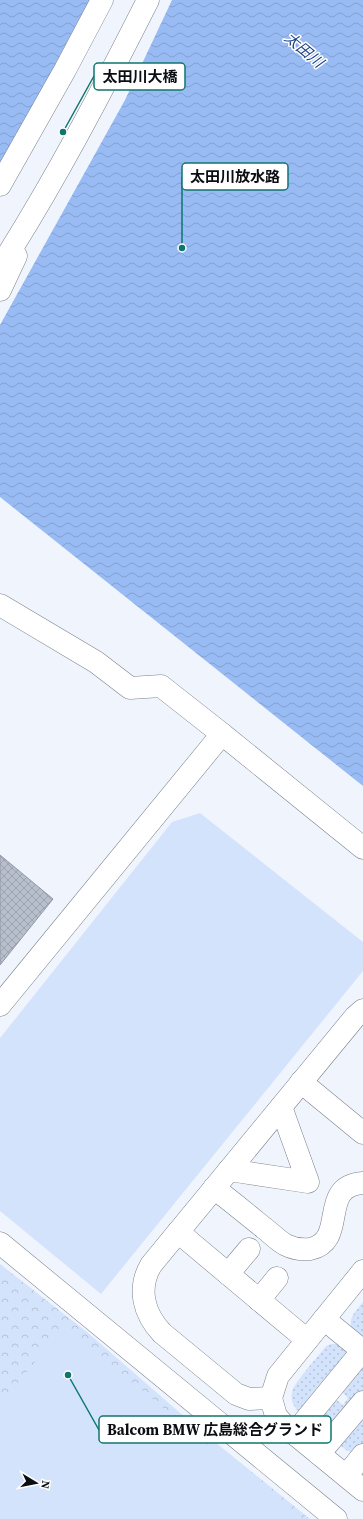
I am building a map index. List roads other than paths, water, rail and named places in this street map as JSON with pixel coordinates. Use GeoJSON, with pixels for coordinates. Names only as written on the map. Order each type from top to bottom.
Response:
{"type":"FeatureCollection","features":[{"type":"Feature","properties":{"kind":"main road"},"geometry":{"type":"LineString","coordinates":[[0,186],[65,70],[102,0]]}},
{"type":"Feature","properties":{"kind":"main road"},"geometry":{"type":"LineString","coordinates":[[0,268],[42,200],[101,95],[148,0]]}},
{"type":"Feature","properties":{"kind":"main road"},"geometry":{"type":"LineString","coordinates":[[0,290],[42,200]]}},
{"type":"Feature","properties":{"kind":"main road"},"geometry":{"type":"LineString","coordinates":[[0,605],[96,662],[130,688],[161,686],[363,848]]}},
{"type":"Feature","properties":{"kind":"main road"},"geometry":{"type":"LineString","coordinates":[[0,1005],[222,734]]}},
{"type":"Feature","properties":{"kind":"main road"},"geometry":{"type":"LineString","coordinates":[[271,1398],[249,1399],[236,1394],[162,1333],[150,1316],[144,1295],[145,1276],[151,1265],[214,1188],[301,1082],[363,1010]]}},
{"type":"Feature","properties":{"kind":"main road"},"geometry":{"type":"LineString","coordinates":[[301,1082],[363,1133]]}},
{"type":"Feature","properties":{"kind":"main road"},"geometry":{"type":"LineString","coordinates":[[229,1170],[308,1182],[281,1107]]}},
{"type":"Feature","properties":{"kind":"main road"},"geometry":{"type":"LineString","coordinates":[[214,1188],[285,1245],[302,1250],[314,1248],[324,1242],[330,1234],[335,1202],[340,1193],[356,1183],[363,1183]]}},
{"type":"Feature","properties":{"kind":"main road"},"geometry":{"type":"LineString","coordinates":[[178,1232],[307,1340]]}},
{"type":"Feature","properties":{"kind":"main road"},"geometry":{"type":"LineString","coordinates":[[0,1243],[336,1519]]}},
{"type":"Feature","properties":{"kind":"main road"},"geometry":{"type":"LineString","coordinates":[[228,1274],[249,1249]]}},
{"type":"Feature","properties":{"kind":"main road"},"geometry":{"type":"LineString","coordinates":[[363,1271],[278,1376],[271,1398],[276,1416],[294,1434],[363,1490]]}},
{"type":"Feature","properties":{"kind":"main road"},"geometry":{"type":"LineString","coordinates":[[259,1300],[277,1278]]}},
{"type":"Feature","properties":{"kind":"main road"},"geometry":{"type":"LineString","coordinates":[[294,1434],[363,1350],[324,1319]]}},
{"type":"Feature","properties":{"kind":"main road"},"geometry":{"type":"LineString","coordinates":[[319,1454],[363,1402]]}},
{"type":"Feature","properties":{"kind":"main road"},"geometry":{"type":"LineString","coordinates":[[346,1476],[363,1455]]}},
{"type":"Feature","properties":{"kind":"water","name":"太田川"},"geometry":{"type":"Polygon","coordinates":[[[0,0],[363,0],[363,786],[0,497],[0,0]]]}},
{"type":"Feature","properties":{"kind":"place","name":"太田川大橋"},"geometry":{"type":"Point","coordinates":[63,132]}},
{"type":"Feature","properties":{"kind":"place","name":"太田川放水路"},"geometry":{"type":"Point","coordinates":[182,248]}},
{"type":"Feature","properties":{"kind":"place","name":"Balcom BMW 広島総合グランド"},"geometry":{"type":"Point","coordinates":[68,1375]}}]}
